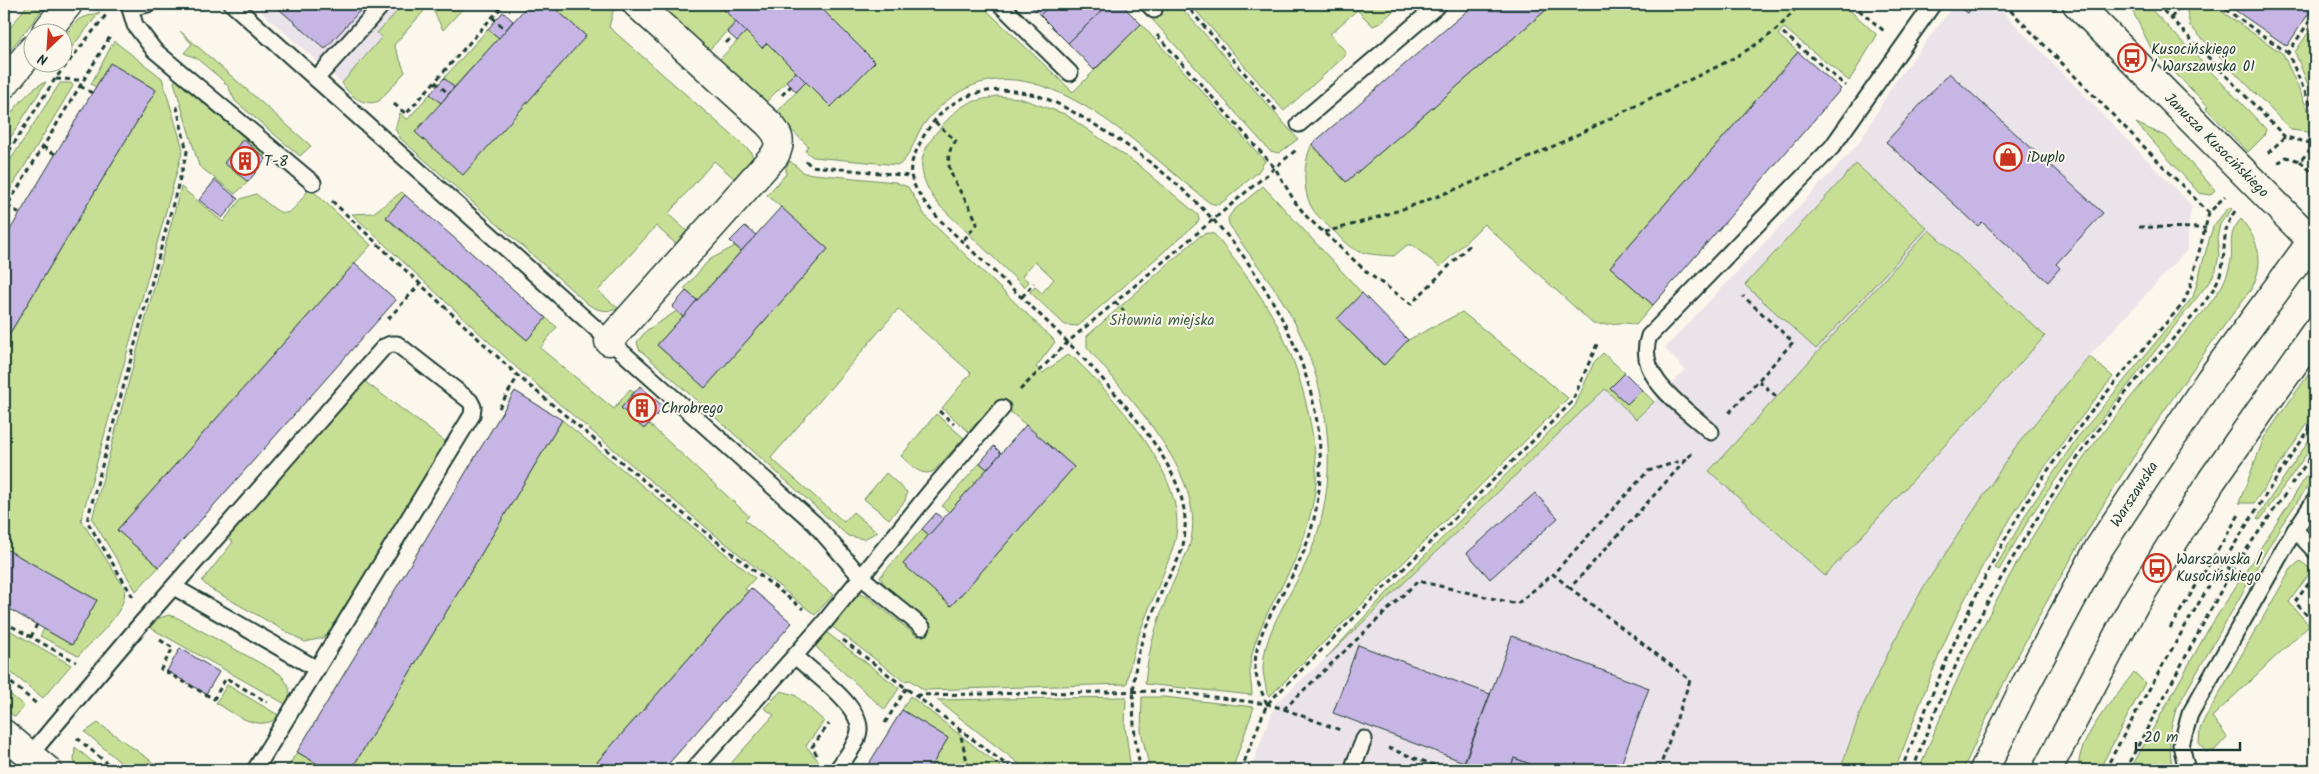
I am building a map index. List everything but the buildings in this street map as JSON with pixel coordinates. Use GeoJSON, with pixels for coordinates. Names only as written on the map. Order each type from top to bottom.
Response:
{"type":"FeatureCollection","features":[{"type":"Feature","properties":{"kind":"street"},"geometry":{"type":"LineString","coordinates":[[54,22],[68,4]]}},
{"type":"Feature","properties":{"kind":"street"},"geometry":{"type":"LineString","coordinates":[[609,341],[775,155],[780,141],[777,133],[765,120],[637,4]]}},
{"type":"Feature","properties":{"kind":"street","name":"Janusza Kusocińskiego"},"geometry":{"type":"LineString","coordinates":[[2077,4],[2314,241]]}},
{"type":"Feature","properties":{"kind":"street"},"geometry":{"type":"LineString","coordinates":[[4,84],[22,62]]}},
{"type":"Feature","properties":{"kind":"street"},"geometry":{"type":"LineString","coordinates":[[2260,188],[2290,242],[2280,284]]}},
{"type":"Feature","properties":{"kind":"street","name":"Warszawska"},"geometry":{"type":"LineString","coordinates":[[1984,770],[2030,676],[2099,548],[2210,380],[2314,241]]}},
{"type":"Feature","properties":{"kind":"street"},"geometry":{"type":"LineString","coordinates":[[2047,770],[2135,602],[2212,480],[2315,333]]}},
{"type":"Feature","properties":{"kind":"street"},"geometry":{"type":"LineString","coordinates":[[4,734],[38,763]]}},
{"type":"Feature","properties":{"kind":"street"},"geometry":{"type":"LineString","coordinates":[[2060,770],[2062,739]]}},
{"type":"Feature","properties":{"kind":"lane"},"geometry":{"type":"LineString","coordinates":[[148,4],[128,4],[135,25],[154,50],[313,183]]}},
{"type":"Feature","properties":{"kind":"lane"},"geometry":{"type":"LineString","coordinates":[[232,4],[814,524],[860,576],[922,627]]}},
{"type":"Feature","properties":{"kind":"lane"},"geometry":{"type":"LineString","coordinates":[[316,79],[383,4]]}},
{"type":"Feature","properties":{"kind":"lane"},"geometry":{"type":"LineString","coordinates":[[1000,4],[1070,73]]}},
{"type":"Feature","properties":{"kind":"lane"},"geometry":{"type":"LineString","coordinates":[[1299,124],[1439,4]]}},
{"type":"Feature","properties":{"kind":"lane"},"geometry":{"type":"LineString","coordinates":[[1711,432],[1666,390],[1650,371],[1644,353],[1649,336],[1832,147],[1933,4]]}},
{"type":"Feature","properties":{"kind":"lane"},"geometry":{"type":"LineString","coordinates":[[38,763],[138,627],[384,347],[391,344],[405,348],[470,401],[473,407],[472,414],[255,770]]}},
{"type":"Feature","properties":{"kind":"lane"},"geometry":{"type":"LineString","coordinates":[[693,770],[823,624],[860,576],[1002,408]]}},
{"type":"Feature","properties":{"kind":"lane"},"geometry":{"type":"LineString","coordinates":[[2187,770],[2181,745],[2190,714],[2295,530],[2315,500]]}},
{"type":"Feature","properties":{"kind":"lane"},"geometry":{"type":"LineString","coordinates":[[2295,530],[2315,551]]}},
{"type":"Feature","properties":{"kind":"lane"},"geometry":{"type":"LineString","coordinates":[[174,587],[317,669]]}},
{"type":"Feature","properties":{"kind":"lane"},"geometry":{"type":"LineString","coordinates":[[795,656],[845,702],[859,721],[857,739],[837,770]]}},
{"type":"Feature","properties":{"kind":"lane"},"geometry":{"type":"LineString","coordinates":[[1352,770],[1364,739]]}},
{"type":"Feature","properties":{"kind":"path"},"geometry":{"type":"LineString","coordinates":[[394,104],[406,114],[504,4]]}},
{"type":"Feature","properties":{"kind":"path"},"geometry":{"type":"LineString","coordinates":[[1185,4],[1279,113]]}},
{"type":"Feature","properties":{"kind":"path"},"geometry":{"type":"LineString","coordinates":[[1324,232],[1353,225],[1447,192],[1607,120],[1733,57],[1768,36],[1799,4]]}},
{"type":"Feature","properties":{"kind":"path"},"geometry":{"type":"LineString","coordinates":[[1852,4],[1886,33]]}},
{"type":"Feature","properties":{"kind":"path"},"geometry":{"type":"LineString","coordinates":[[2004,4],[2209,213]]}},
{"type":"Feature","properties":{"kind":"path"},"geometry":{"type":"LineString","coordinates":[[2157,4],[2284,137],[2315,145],[2300,161]]}},
{"type":"Feature","properties":{"kind":"path"},"geometry":{"type":"LineString","coordinates":[[2171,18],[2182,4]]}},
{"type":"Feature","properties":{"kind":"path"},"geometry":{"type":"LineString","coordinates":[[2218,4],[2288,53],[2315,115]]}},
{"type":"Feature","properties":{"kind":"path"},"geometry":{"type":"LineString","coordinates":[[1151,7],[1145,21],[1275,168],[1295,202],[1369,274],[1412,304],[1472,242]]}},
{"type":"Feature","properties":{"kind":"path"},"geometry":{"type":"LineString","coordinates":[[4,159],[56,79],[108,12]]}},
{"type":"Feature","properties":{"kind":"path"},"geometry":{"type":"LineString","coordinates":[[2288,53],[2315,13]]}},
{"type":"Feature","properties":{"kind":"path"},"geometry":{"type":"LineString","coordinates":[[492,17],[506,30]]}},
{"type":"Feature","properties":{"kind":"path"},"geometry":{"type":"LineString","coordinates":[[1783,33],[1850,89]]}},
{"type":"Feature","properties":{"kind":"path"},"geometry":{"type":"LineString","coordinates":[[4,212],[111,35],[118,41]]}},
{"type":"Feature","properties":{"kind":"path"},"geometry":{"type":"LineString","coordinates":[[56,79],[83,80]]}},
{"type":"Feature","properties":{"kind":"path"},"geometry":{"type":"LineString","coordinates":[[435,82],[448,94]]}},
{"type":"Feature","properties":{"kind":"path"},"geometry":{"type":"LineString","coordinates":[[80,86],[92,93]]}},
{"type":"Feature","properties":{"kind":"path"},"geometry":{"type":"LineString","coordinates":[[1140,770],[1135,731],[1136,665],[1146,631],[1166,581],[1182,548],[1186,525],[1182,499],[1173,475],[1149,436],[1112,389],[1068,341],[962,242],[928,207],[911,176],[911,164],[922,140],[935,122],[961,97],[983,91],[1003,90],[1037,96],[1082,117],[1147,159],[1214,218],[1253,270],[1294,344],[1312,389],[1319,437],[1321,477],[1314,519],[1292,577],[1261,637],[1255,667],[1267,704]]}},
{"type":"Feature","properties":{"kind":"path"},"geometry":{"type":"LineString","coordinates":[[136,602],[87,521],[187,152],[176,101]]}},
{"type":"Feature","properties":{"kind":"path"},"geometry":{"type":"LineString","coordinates":[[935,122],[956,141],[950,147],[948,161],[977,224],[962,242]]}},
{"type":"Feature","properties":{"kind":"path"},"geometry":{"type":"LineString","coordinates":[[778,137],[811,166],[911,176]]}},
{"type":"Feature","properties":{"kind":"path"},"geometry":{"type":"LineString","coordinates":[[2209,213],[2260,188],[2284,137]]}},
{"type":"Feature","properties":{"kind":"path"},"geometry":{"type":"LineString","coordinates":[[43,147],[55,154]]}},
{"type":"Feature","properties":{"kind":"path"},"geometry":{"type":"LineString","coordinates":[[1912,770],[1967,641],[1998,582],[2035,521],[2083,450],[2122,398],[2205,301],[2218,283],[2223,261],[2226,227],[2234,213],[2260,188],[2286,157],[2300,161],[2315,175]]}},
{"type":"Feature","properties":{"kind":"path"},"geometry":{"type":"LineString","coordinates":[[1002,408],[1068,341],[1275,168]]}},
{"type":"Feature","properties":{"kind":"path"},"geometry":{"type":"LineString","coordinates":[[313,183],[518,376],[715,540],[1013,770]]}},
{"type":"Feature","properties":{"kind":"path"},"geometry":{"type":"LineString","coordinates":[[7,206],[20,213]]}},
{"type":"Feature","properties":{"kind":"path"},"geometry":{"type":"LineString","coordinates":[[1901,770],[1959,631],[1998,552],[2052,463],[2096,405],[2183,304],[2209,213]]}},
{"type":"Feature","properties":{"kind":"path"},"geometry":{"type":"LineString","coordinates":[[2139,227],[2206,228]]}},
{"type":"Feature","properties":{"kind":"path"},"geometry":{"type":"LineString","coordinates":[[1022,297],[1034,283]]}},
{"type":"Feature","properties":{"kind":"path"},"geometry":{"type":"LineString","coordinates":[[1570,588],[1794,342],[1744,296]]}},
{"type":"Feature","properties":{"kind":"path"},"geometry":{"type":"LineString","coordinates":[[1115,302],[1124,311]]}},
{"type":"Feature","properties":{"kind":"path"},"geometry":{"type":"LineString","coordinates":[[1241,770],[1267,704],[1572,402],[1598,342]]}},
{"type":"Feature","properties":{"kind":"path"},"geometry":{"type":"LineString","coordinates":[[1758,380],[1776,397]]}},
{"type":"Feature","properties":{"kind":"path"},"geometry":{"type":"LineString","coordinates":[[2105,770],[2153,680],[2223,564],[2315,421]]}},
{"type":"Feature","properties":{"kind":"path"},"geometry":{"type":"LineString","coordinates":[[2125,770],[2232,570],[2315,451]]}},
{"type":"Feature","properties":{"kind":"path"},"geometry":{"type":"LineString","coordinates":[[916,695],[1167,691],[1267,704],[1284,709],[1418,580],[1518,604],[1553,574],[1648,471],[1687,460]]}},
{"type":"Feature","properties":{"kind":"path"},"geometry":{"type":"LineString","coordinates":[[2170,628],[2240,513]]}},
{"type":"Feature","properties":{"kind":"path"},"geometry":{"type":"LineString","coordinates":[[2213,558],[2232,570]]}},
{"type":"Feature","properties":{"kind":"path"},"geometry":{"type":"LineString","coordinates":[[1553,574],[1690,680],[1659,770]]}},
{"type":"Feature","properties":{"kind":"path"},"geometry":{"type":"LineString","coordinates":[[2315,575],[2295,602],[2315,624]]}},
{"type":"Feature","properties":{"kind":"path"},"geometry":{"type":"LineString","coordinates":[[4,622],[81,664]]}},
{"type":"Feature","properties":{"kind":"path"},"geometry":{"type":"LineString","coordinates":[[31,637],[37,624]]}},
{"type":"Feature","properties":{"kind":"path"},"geometry":{"type":"LineString","coordinates":[[138,627],[173,648],[161,668],[214,699],[226,678],[289,716]]}},
{"type":"Feature","properties":{"kind":"path"},"geometry":{"type":"LineString","coordinates":[[959,728],[969,770]]}},
{"type":"Feature","properties":{"kind":"shaded area"},"geometry":{"type":"Polygon","coordinates":[[[252,4],[404,4],[378,33],[382,37],[342,83],[252,4]]]}},
{"type":"Feature","properties":{"kind":"shaded area"},"geometry":{"type":"Polygon","coordinates":[[[1955,4],[1995,4],[2192,206],[2188,225],[2188,249],[2089,356],[2014,449],[1923,588],[1893,643],[1862,708],[1840,770],[1250,770],[1276,703],[1326,658],[1605,388],[1636,419],[1685,370],[1665,348],[1859,143],[1892,86],[1955,4]]]}},
{"type":"Feature","properties":{"kind":"green space"},"geometry":{"type":"Polygon","coordinates":[[[28,4],[46,5],[33,22],[22,22],[22,35],[4,58],[4,36],[28,4]]]}},
{"type":"Feature","properties":{"kind":"green space"},"geometry":{"type":"Polygon","coordinates":[[[404,4],[430,4],[394,45],[405,72],[379,101],[368,103],[362,101],[353,96],[342,83],[382,37],[377,33],[404,4]]]}},
{"type":"Feature","properties":{"kind":"green space"},"geometry":{"type":"Polygon","coordinates":[[[430,4],[467,4],[443,30],[430,4]]]}},
{"type":"Feature","properties":{"kind":"green space"},"geometry":{"type":"Polygon","coordinates":[[[550,4],[615,4],[609,27],[750,151],[754,159],[740,178],[735,179],[714,161],[668,214],[688,232],[688,237],[677,245],[656,226],[598,291],[619,309],[603,310],[589,305],[401,139],[395,129],[400,113],[407,120],[430,94],[441,103],[463,174],[586,36],[550,4]]]}},
{"type":"Feature","properties":{"kind":"green space"},"geometry":{"type":"Polygon","coordinates":[[[657,4],[718,4],[736,22],[708,51],[657,4]]]}},
{"type":"Feature","properties":{"kind":"green space"},"geometry":{"type":"Polygon","coordinates":[[[809,4],[817,4],[813,8],[809,4]]]}},
{"type":"Feature","properties":{"kind":"green space"},"geometry":{"type":"Polygon","coordinates":[[[817,4],[948,4],[951,9],[955,4],[980,4],[1073,92],[1141,24],[1265,161],[1258,172],[1224,201],[1218,205],[1210,203],[1126,134],[1093,111],[1059,92],[1024,81],[990,81],[952,97],[932,114],[924,124],[908,154],[899,165],[813,157],[805,151],[808,146],[775,114],[806,82],[817,4]]]}},
{"type":"Feature","properties":{"kind":"green space"},"geometry":{"type":"Polygon","coordinates":[[[1162,4],[1178,4],[1298,139],[1279,153],[1270,151],[1150,17],[1162,4]]]}},
{"type":"Feature","properties":{"kind":"green space"},"geometry":{"type":"Polygon","coordinates":[[[1190,4],[1401,4],[1380,23],[1373,26],[1357,10],[1330,34],[1345,51],[1345,56],[1284,111],[1190,4]]]}},
{"type":"Feature","properties":{"kind":"green space"},"geometry":{"type":"Polygon","coordinates":[[[1553,4],[1843,4],[1876,34],[1875,39],[1849,81],[1784,28],[1778,35],[1798,52],[1610,267],[1653,305],[1636,325],[1625,323],[1593,324],[1484,224],[1440,267],[1412,245],[1407,245],[1394,256],[1367,253],[1352,248],[1325,223],[1312,208],[1307,197],[1305,174],[1307,158],[1312,144],[1346,182],[1553,4]]]}},
{"type":"Feature","properties":{"kind":"green space"},"geometry":{"type":"Polygon","coordinates":[[[2129,4],[2146,4],[2266,129],[2264,136],[2248,152],[2206,108],[2208,106],[2152,50],[2129,4]]]}},
{"type":"Feature","properties":{"kind":"green space"},"geometry":{"type":"Polygon","coordinates":[[[2189,4],[2211,4],[2283,54],[2315,125],[2315,133],[2291,130],[2190,26],[2187,12],[2189,4]]]}},
{"type":"Feature","properties":{"kind":"green space"},"geometry":{"type":"Polygon","coordinates":[[[100,12],[72,47],[72,27],[79,19],[100,12]]]}},
{"type":"Feature","properties":{"kind":"green space"},"geometry":{"type":"Polygon","coordinates":[[[2315,23],[2315,103],[2295,52],[2315,23]]]}},
{"type":"Feature","properties":{"kind":"green space"},"geometry":{"type":"Polygon","coordinates":[[[488,29],[499,38],[454,87],[444,78],[488,29]]]}},
{"type":"Feature","properties":{"kind":"green space"},"geometry":{"type":"Polygon","coordinates":[[[180,31],[311,146],[300,156],[235,101],[228,86],[219,77],[196,58],[184,53],[192,44],[180,31]]]}},
{"type":"Feature","properties":{"kind":"green space"},"geometry":{"type":"Polygon","coordinates":[[[746,32],[762,48],[767,43],[796,72],[764,104],[718,61],[746,32]]]}},
{"type":"Feature","properties":{"kind":"green space"},"geometry":{"type":"Polygon","coordinates":[[[114,41],[162,78],[183,149],[81,520],[124,587],[124,596],[116,615],[78,656],[40,636],[44,629],[72,645],[97,600],[4,548],[4,343],[156,90],[110,63],[96,87],[91,84],[114,41]]]}},
{"type":"Feature","properties":{"kind":"green space"},"geometry":{"type":"Polygon","coordinates":[[[176,79],[269,155],[266,159],[243,140],[248,182],[235,194],[199,166],[174,82],[176,79]]]}},
{"type":"Feature","properties":{"kind":"green space"},"geometry":{"type":"Polygon","coordinates":[[[46,82],[4,148],[4,129],[8,119],[29,93],[46,82]]]}},
{"type":"Feature","properties":{"kind":"green space"},"geometry":{"type":"Polygon","coordinates":[[[60,83],[71,83],[73,86],[4,200],[4,170],[60,83]]]}},
{"type":"Feature","properties":{"kind":"green space"},"geometry":{"type":"Polygon","coordinates":[[[997,96],[1019,98],[1065,114],[1141,167],[1198,215],[1199,220],[1196,224],[1078,326],[1065,325],[1030,292],[1035,287],[1042,293],[1054,279],[1035,261],[1022,276],[1029,282],[1024,287],[940,206],[932,196],[923,176],[922,163],[925,150],[941,127],[954,113],[967,104],[997,96]]]}},
{"type":"Feature","properties":{"kind":"green space"},"geometry":{"type":"Polygon","coordinates":[[[2136,123],[2167,137],[2215,190],[2210,195],[2199,193],[2136,123]]]}},
{"type":"Feature","properties":{"kind":"green space"},"geometry":{"type":"Polygon","coordinates":[[[790,161],[804,173],[895,182],[908,187],[926,217],[1055,342],[1036,367],[1043,373],[1067,355],[1074,358],[1110,395],[1146,443],[1162,468],[1172,494],[1177,520],[1174,544],[1141,630],[1130,666],[1127,684],[924,690],[910,680],[904,681],[830,625],[857,593],[868,597],[918,637],[929,624],[886,587],[880,577],[922,529],[929,535],[904,564],[951,606],[1074,467],[997,400],[969,432],[942,408],[971,373],[898,309],[771,458],[844,522],[853,512],[877,532],[864,539],[848,536],[639,349],[637,342],[647,330],[677,311],[683,317],[657,345],[705,388],[828,249],[767,195],[786,174],[786,167],[790,161]]]}},
{"type":"Feature","properties":{"kind":"green space"},"geometry":{"type":"Polygon","coordinates":[[[1856,164],[1927,228],[1816,349],[1745,285],[1856,164]]]}},
{"type":"Feature","properties":{"kind":"green space"},"geometry":{"type":"Polygon","coordinates":[[[1263,186],[1362,293],[1337,319],[1383,365],[1408,340],[1462,312],[1568,398],[1270,696],[1267,694],[1263,674],[1268,639],[1281,610],[1303,570],[1320,525],[1326,493],[1328,460],[1321,394],[1299,331],[1277,292],[1229,224],[1228,218],[1233,211],[1263,186]]]}},
{"type":"Feature","properties":{"kind":"green space"},"geometry":{"type":"Polygon","coordinates":[[[181,187],[223,222],[241,199],[256,194],[274,209],[286,213],[296,207],[310,188],[371,245],[117,530],[159,567],[136,591],[92,519],[181,187]]]}},
{"type":"Feature","properties":{"kind":"green space"},"geometry":{"type":"Polygon","coordinates":[[[402,192],[405,195],[386,218],[527,340],[546,318],[557,327],[540,348],[614,409],[630,389],[634,392],[621,408],[644,429],[649,424],[749,516],[745,520],[833,595],[815,615],[714,534],[518,369],[352,214],[373,213],[402,192]]]}},
{"type":"Feature","properties":{"kind":"green space"},"geometry":{"type":"Polygon","coordinates":[[[2229,207],[2232,209],[2220,224],[2217,239],[2219,254],[2216,270],[2210,281],[2067,463],[2032,514],[1999,570],[1995,568],[2028,511],[2077,438],[2193,297],[2214,225],[2229,207]]]}},
{"type":"Feature","properties":{"kind":"green space"},"geometry":{"type":"Polygon","coordinates":[[[2241,219],[2252,235],[2258,252],[2258,269],[2252,288],[2170,402],[2131,461],[2058,581],[2024,643],[1963,770],[1919,770],[1970,652],[2031,539],[2078,466],[2100,436],[2202,314],[2220,289],[2230,265],[2233,231],[2241,219]]]}},
{"type":"Feature","properties":{"kind":"green space"},"geometry":{"type":"Polygon","coordinates":[[[1929,230],[2045,336],[1825,576],[1709,471],[1929,230]]]}},
{"type":"Feature","properties":{"kind":"green space","name":"Siłownia miejska"},"geometry":{"type":"Polygon","coordinates":[[[1207,233],[1214,234],[1245,274],[1281,332],[1294,362],[1304,395],[1315,450],[1316,481],[1310,516],[1299,551],[1264,620],[1253,650],[1250,665],[1252,695],[1145,684],[1151,646],[1158,621],[1188,550],[1193,524],[1189,496],[1178,469],[1162,441],[1087,347],[1087,336],[1200,236],[1207,233]]]}},
{"type":"Feature","properties":{"kind":"green space"},"geometry":{"type":"Polygon","coordinates":[[[735,246],[741,251],[697,300],[684,289],[709,260],[735,246]]]}},
{"type":"Feature","properties":{"kind":"green space"},"geometry":{"type":"Polygon","coordinates":[[[1603,353],[1625,373],[1610,388],[1627,404],[1642,390],[1654,402],[1636,419],[1605,389],[1326,658],[1383,597],[1575,406],[1594,362],[1603,353]]]}},
{"type":"Feature","properties":{"kind":"green space"},"geometry":{"type":"Polygon","coordinates":[[[2089,356],[2113,377],[2044,468],[1983,564],[1949,632],[1895,770],[1840,770],[1862,708],[1893,643],[1923,588],[2014,449],[2089,356]]]}},
{"type":"Feature","properties":{"kind":"green space"},"geometry":{"type":"Polygon","coordinates":[[[2315,365],[2315,413],[2254,503],[2239,503],[2264,438],[2315,365]]]}},
{"type":"Feature","properties":{"kind":"green space"},"geometry":{"type":"Polygon","coordinates":[[[364,381],[446,442],[329,632],[323,638],[305,642],[209,588],[202,581],[233,542],[227,538],[364,381]]]}},
{"type":"Feature","properties":{"kind":"green space"},"geometry":{"type":"Polygon","coordinates":[[[936,414],[964,438],[934,471],[925,473],[916,469],[901,456],[936,414]]]}},
{"type":"Feature","properties":{"kind":"green space"},"geometry":{"type":"Polygon","coordinates":[[[562,420],[755,578],[745,589],[748,591],[590,770],[351,770],[562,420]]]}},
{"type":"Feature","properties":{"kind":"green space"},"geometry":{"type":"Polygon","coordinates":[[[2315,431],[2315,442],[2260,520],[2257,518],[2315,431]]]}},
{"type":"Feature","properties":{"kind":"green space"},"geometry":{"type":"Polygon","coordinates":[[[980,463],[987,469],[949,512],[942,506],[980,463]]]}},
{"type":"Feature","properties":{"kind":"green space"},"geometry":{"type":"Polygon","coordinates":[[[2315,463],[2315,476],[2280,527],[2176,709],[2169,736],[2172,770],[2130,770],[2208,630],[2315,463]]]}},
{"type":"Feature","properties":{"kind":"green space"},"geometry":{"type":"Polygon","coordinates":[[[886,473],[907,492],[905,501],[889,519],[864,499],[886,473]]]}},
{"type":"Feature","properties":{"kind":"green space"},"geometry":{"type":"Polygon","coordinates":[[[2300,561],[2312,570],[2289,602],[2309,625],[2212,717],[2227,737],[2215,750],[2206,752],[2199,743],[2200,729],[2204,720],[2291,569],[2300,561]]]}},
{"type":"Feature","properties":{"kind":"green space"},"geometry":{"type":"Polygon","coordinates":[[[169,615],[178,618],[280,674],[290,692],[287,705],[149,627],[156,619],[169,615]]]}},
{"type":"Feature","properties":{"kind":"green space"},"geometry":{"type":"Polygon","coordinates":[[[4,627],[71,665],[43,698],[4,667],[4,627]]]}},
{"type":"Feature","properties":{"kind":"green space"},"geometry":{"type":"Polygon","coordinates":[[[826,632],[899,688],[885,710],[818,649],[816,646],[826,632]]]}},
{"type":"Feature","properties":{"kind":"green space"},"geometry":{"type":"Polygon","coordinates":[[[2134,672],[2145,683],[2099,770],[2079,770],[2080,758],[2090,732],[2134,672]]]}},
{"type":"Feature","properties":{"kind":"green space"},"geometry":{"type":"Polygon","coordinates":[[[227,685],[280,716],[264,723],[256,723],[239,717],[216,703],[227,685]]]}},
{"type":"Feature","properties":{"kind":"green space"},"geometry":{"type":"Polygon","coordinates":[[[4,689],[24,706],[15,717],[4,708],[4,689]]]}},
{"type":"Feature","properties":{"kind":"green space"},"geometry":{"type":"Polygon","coordinates":[[[781,691],[795,695],[824,721],[806,746],[826,770],[819,770],[815,766],[812,770],[725,770],[774,715],[764,708],[781,691]]]}},
{"type":"Feature","properties":{"kind":"green space"},"geometry":{"type":"Polygon","coordinates":[[[910,696],[1005,770],[929,770],[948,738],[902,710],[910,696]]]}},
{"type":"Feature","properties":{"kind":"green space"},"geometry":{"type":"Polygon","coordinates":[[[1126,697],[1125,726],[1131,770],[1027,770],[937,700],[1126,697]]]}},
{"type":"Feature","properties":{"kind":"green space"},"geometry":{"type":"Polygon","coordinates":[[[1142,697],[1164,697],[1254,707],[1232,770],[1150,770],[1141,731],[1142,697]]]}},
{"type":"Feature","properties":{"kind":"green space"},"geometry":{"type":"Polygon","coordinates":[[[98,723],[164,770],[129,770],[85,732],[98,723]]]}},
{"type":"Feature","properties":{"kind":"green space"},"geometry":{"type":"Polygon","coordinates":[[[75,747],[102,770],[79,770],[74,761],[75,747]]]}},
{"type":"Feature","properties":{"kind":"green space"},"geometry":{"type":"Polygon","coordinates":[[[297,752],[328,770],[286,770],[297,752]]]}},
{"type":"Feature","properties":{"kind":"place","name":"Kusocińskiego / Warszawska 01"},"geometry":{"type":"Point","coordinates":[2132,58]}},
{"type":"Feature","properties":{"kind":"place","name":"iDuplo"},"geometry":{"type":"Point","coordinates":[2008,157]}},
{"type":"Feature","properties":{"kind":"place","name":"T-8"},"geometry":{"type":"Point","coordinates":[245,161]}},
{"type":"Feature","properties":{"kind":"place","name":"Chrobrego"},"geometry":{"type":"Point","coordinates":[642,408]}},
{"type":"Feature","properties":{"kind":"place","name":"Warszawska / Kusocińskiego"},"geometry":{"type":"Point","coordinates":[2157,568]}}]}
